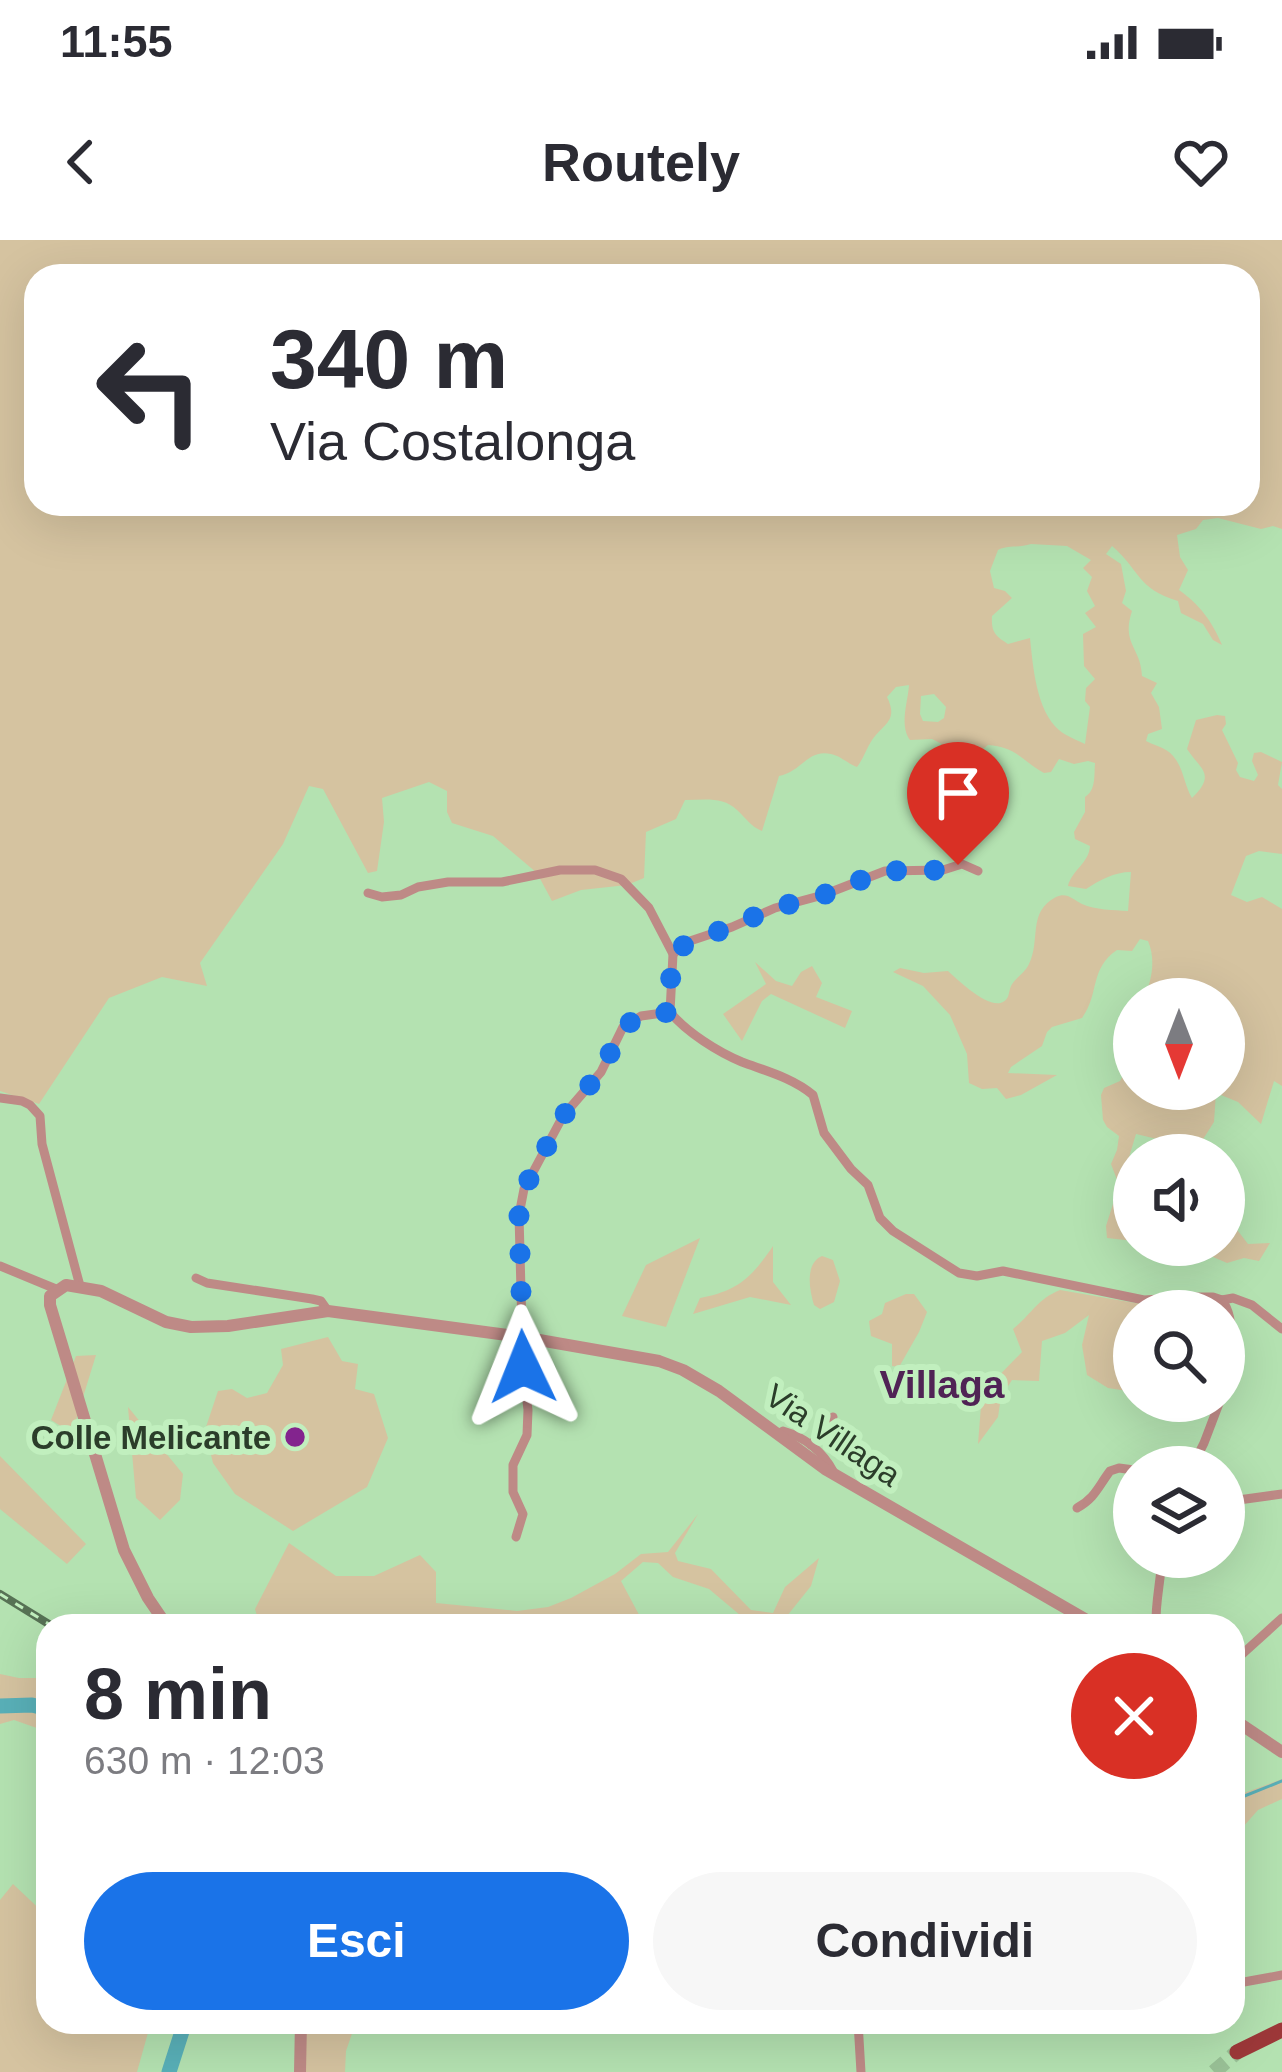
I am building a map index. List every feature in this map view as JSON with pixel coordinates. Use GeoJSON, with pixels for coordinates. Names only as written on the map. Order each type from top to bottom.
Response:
{"type":"FeatureCollection","features":[{"type":"Feature","properties":{"kind":"highway"},"geometry":{"type":"LineString","coordinates":[[1237,2052],[1282,2030]]}},
{"type":"Feature","properties":{"kind":"street"},"geometry":{"type":"LineString","coordinates":[[978,871],[962,864],[943,870],[884,871],[699,938],[674,954],[670,1012],[734,1059],[813,1094],[824,1133],[868,1185],[880,1218],[959,1274],[1003,1271],[1113,1294]]}},
{"type":"Feature","properties":{"kind":"street"},"geometry":{"type":"LineString","coordinates":[[368,893],[382,897],[448,882],[502,882],[560,870],[595,870],[621,879],[649,908],[674,954]]}},
{"type":"Feature","properties":{"kind":"street"},"geometry":{"type":"LineString","coordinates":[[516,1537],[523,1514],[513,1492],[513,1465],[526,1435],[528,1410],[519,1215],[524,1189],[563,1116],[601,1072],[623,1027],[641,1016],[670,1012]]}},
{"type":"Feature","properties":{"kind":"street"},"geometry":{"type":"LineString","coordinates":[[0,1098],[22,1101],[40,1116],[42,1144],[80,1286],[56,1289],[50,1305],[124,1550],[159,1614]]}},
{"type":"Feature","properties":{"kind":"street"},"geometry":{"type":"LineString","coordinates":[[0,1266],[56,1289]]}},
{"type":"Feature","properties":{"kind":"street"},"geometry":{"type":"LineString","coordinates":[[196,1278],[321,1301],[328,1311]]}},
{"type":"Feature","properties":{"kind":"street","name":"Via Villaga"},"geometry":{"type":"LineString","coordinates":[[80,1286],[166,1322],[191,1327],[328,1311],[522,1336],[659,1360],[719,1390],[836,1476],[1076,1614]]}},
{"type":"Feature","properties":{"kind":"street"},"geometry":{"type":"LineString","coordinates":[[1245,1302],[1282,1329]]}},
{"type":"Feature","properties":{"kind":"street"},"geometry":{"type":"LineString","coordinates":[[812,1444],[833,1417]]}},
{"type":"Feature","properties":{"kind":"street"},"geometry":{"type":"LineString","coordinates":[[777,1435],[783,1431],[812,1444],[836,1476]]}},
{"type":"Feature","properties":{"kind":"street"},"geometry":{"type":"LineString","coordinates":[[1076,1508],[1091,1500],[1113,1470]]}},
{"type":"Feature","properties":{"kind":"street"},"geometry":{"type":"LineString","coordinates":[[1245,1499],[1282,1494]]}},
{"type":"Feature","properties":{"kind":"street"},"geometry":{"type":"LineString","coordinates":[[1157,1614],[1160,1578]]}},
{"type":"Feature","properties":{"kind":"street"},"geometry":{"type":"LineString","coordinates":[[1245,1652],[1282,1618]]}},
{"type":"Feature","properties":{"kind":"street"},"geometry":{"type":"LineString","coordinates":[[1245,1727],[1282,1752]]}},
{"type":"Feature","properties":{"kind":"street"},"geometry":{"type":"LineString","coordinates":[[1245,1982],[1282,1976]]}},
{"type":"Feature","properties":{"kind":"street"},"geometry":{"type":"LineString","coordinates":[[300,2072],[301,2034]]}},
{"type":"Feature","properties":{"kind":"street"},"geometry":{"type":"LineString","coordinates":[[859,2034],[861,2072]]}},
{"type":"Feature","properties":{"kind":"shaded area"},"geometry":{"type":"Polygon","coordinates":[[[0,240],[1282,240],[1282,529],[1218,518],[1203,520],[1196,529],[1177,535],[1180,557],[1188,570],[1179,590],[1205,614],[1222,645],[1203,624],[1181,613],[1178,601],[1146,584],[1112,546],[1106,554],[1121,564],[1126,591],[1122,603],[1132,611],[1130,638],[1142,676],[1157,683],[1151,693],[1162,729],[1148,734],[1146,741],[1176,760],[1192,798],[1205,777],[1187,749],[1196,720],[1225,716],[1222,730],[1240,777],[1254,781],[1258,775],[1254,753],[1282,762],[1278,785],[1282,789],[1282,854],[1259,851],[1246,856],[1231,895],[1247,902],[1262,897],[1282,909],[1282,1086],[1274,1081],[1261,1124],[1245,1109],[1245,978],[1151,978],[1150,948],[1148,941],[1140,939],[1132,951],[1117,950],[1102,965],[1082,1018],[1052,1027],[1042,1046],[1008,1073],[1057,1075],[1006,1099],[997,1088],[982,1089],[969,1083],[967,1054],[950,1015],[923,986],[893,972],[900,968],[948,971],[982,998],[1003,1002],[1029,964],[1038,918],[1047,903],[1063,895],[1093,907],[1128,911],[1131,872],[1086,889],[1068,886],[1089,852],[1090,846],[1075,839],[1074,832],[1093,787],[1095,763],[1059,759],[1051,772],[1044,773],[998,746],[988,745],[971,759],[932,739],[910,740],[905,720],[909,685],[896,687],[887,697],[888,722],[857,767],[823,753],[779,776],[762,831],[726,803],[685,800],[676,819],[646,832],[644,878],[627,885],[581,890],[552,901],[537,873],[493,836],[452,823],[447,791],[429,782],[382,798],[384,822],[377,871],[368,873],[323,789],[309,786],[283,844],[200,963],[207,986],[162,977],[109,998],[39,1104],[0,1091],[0,240]],[[1031,544],[998,550],[990,571],[994,588],[1012,598],[992,616],[993,630],[1008,644],[1030,638],[1045,711],[1059,730],[1085,744],[1090,707],[1085,701],[1086,688],[1095,679],[1084,666],[1083,634],[1096,627],[1085,613],[1095,606],[1087,591],[1092,577],[1083,568],[1091,560],[1067,546],[1031,544]],[[934,694],[921,696],[923,721],[938,722],[946,707],[934,694]]]}},
{"type":"Feature","properties":{"kind":"shaded area"},"geometry":{"type":"Polygon","coordinates":[[[755,962],[776,981],[792,986],[812,966],[822,983],[816,997],[852,1011],[845,1028],[771,994],[762,1001],[742,1041],[723,1014],[766,984],[755,962]]]}},
{"type":"Feature","properties":{"kind":"shaded area"},"geometry":{"type":"Polygon","coordinates":[[[1113,1084],[1113,1110],[1215,1110],[1214,1122],[1206,1134],[1116,1134],[1103,1120],[1104,1088],[1113,1084]]]}},
{"type":"Feature","properties":{"kind":"shaded area"},"geometry":{"type":"Polygon","coordinates":[[[1113,1204],[1113,1239],[1107,1238],[1113,1204]]]}},
{"type":"Feature","properties":{"kind":"shaded area"},"geometry":{"type":"Polygon","coordinates":[[[700,1238],[666,1327],[622,1316],[646,1265],[700,1238]]]}},
{"type":"Feature","properties":{"kind":"shaded area"},"geometry":{"type":"Polygon","coordinates":[[[1245,1240],[1270,1243],[1259,1261],[1245,1258],[1245,1240]]]}},
{"type":"Feature","properties":{"kind":"shaded area"},"geometry":{"type":"Polygon","coordinates":[[[773,1246],[773,1282],[791,1305],[750,1297],[693,1314],[700,1298],[743,1281],[773,1246]]]}},
{"type":"Feature","properties":{"kind":"shaded area"},"geometry":{"type":"Polygon","coordinates":[[[822,1256],[833,1260],[840,1281],[834,1302],[820,1309],[814,1305],[810,1277],[813,1264],[822,1256]]]}},
{"type":"Feature","properties":{"kind":"shaded area"},"geometry":{"type":"Polygon","coordinates":[[[1060,1290],[1113,1299],[1113,1389],[1087,1375],[1082,1345],[1089,1315],[1065,1333],[1042,1341],[1039,1381],[1012,1380],[1001,1397],[998,1417],[978,1444],[982,1393],[1022,1352],[1013,1329],[1060,1290]]]}},
{"type":"Feature","properties":{"kind":"shaded area"},"geometry":{"type":"Polygon","coordinates":[[[914,1294],[927,1312],[899,1367],[892,1366],[892,1344],[871,1336],[869,1321],[882,1314],[885,1303],[914,1294]]]}},
{"type":"Feature","properties":{"kind":"shaded area"},"geometry":{"type":"Polygon","coordinates":[[[328,1337],[342,1361],[358,1364],[355,1389],[374,1394],[388,1438],[367,1487],[293,1531],[235,1494],[213,1463],[205,1430],[218,1391],[232,1389],[247,1398],[267,1393],[283,1365],[281,1349],[328,1337]]]}},
{"type":"Feature","properties":{"kind":"shaded area"},"geometry":{"type":"Polygon","coordinates":[[[96,1355],[72,1433],[51,1420],[76,1356],[96,1355]]]}},
{"type":"Feature","properties":{"kind":"shaded area"},"geometry":{"type":"Polygon","coordinates":[[[128,1407],[183,1474],[180,1500],[160,1520],[136,1498],[128,1407]]]}},
{"type":"Feature","properties":{"kind":"shaded area"},"geometry":{"type":"Polygon","coordinates":[[[0,1456],[86,1544],[67,1564],[0,1509],[0,1456]]]}},
{"type":"Feature","properties":{"kind":"shaded area"},"geometry":{"type":"Polygon","coordinates":[[[698,1514],[675,1553],[678,1561],[711,1569],[751,1610],[773,1613],[785,1587],[819,1558],[811,1586],[789,1614],[739,1614],[709,1589],[673,1577],[658,1563],[643,1562],[621,1581],[639,1614],[256,1614],[255,1609],[289,1543],[336,1576],[374,1576],[420,1555],[436,1572],[436,1603],[517,1611],[571,1598],[641,1554],[668,1552],[698,1514]]]}},
{"type":"Feature","properties":{"kind":"shaded area"},"geometry":{"type":"Polygon","coordinates":[[[0,1674],[36,1678],[36,1728],[14,1720],[0,1724],[0,1674]]]}},
{"type":"Feature","properties":{"kind":"shaded area"},"geometry":{"type":"Polygon","coordinates":[[[1282,1779],[1282,1799],[1258,1810],[1245,1825],[1245,1793],[1282,1779]]]}},
{"type":"Feature","properties":{"kind":"shaded area"},"geometry":{"type":"Polygon","coordinates":[[[13,1884],[36,1906],[36,2034],[148,2034],[137,2072],[0,2072],[0,1900],[13,1884]]]}},
{"type":"Feature","properties":{"kind":"shaded area"},"geometry":{"type":"Polygon","coordinates":[[[302,2034],[352,2034],[345,2072],[301,2072],[302,2034]]]}},
{"type":"Feature","properties":{"kind":"waterway"},"geometry":{"type":"LineString","coordinates":[[0,1706],[36,1706]]}},
{"type":"Feature","properties":{"kind":"waterway"},"geometry":{"type":"LineString","coordinates":[[1245,1796],[1282,1781]]}},
{"type":"Feature","properties":{"kind":"waterway"},"geometry":{"type":"LineString","coordinates":[[169,2072],[181,2034]]}},
{"type":"Feature","properties":{"kind":"tunnel"},"geometry":{"type":"LineString","coordinates":[[1214,2072],[1237,2052]]}},
{"type":"Feature","properties":{"kind":"railway"},"geometry":{"type":"LineString","coordinates":[[0,1594],[36,1616]]}},
{"type":"Feature","properties":{"kind":"place","name":"Colle Melicante"},"geometry":{"type":"Point","coordinates":[295,1437]}},
{"type":"Feature","properties":{"kind":"district","name":"Villaga"},"geometry":{"type":"Point","coordinates":[942,1384]}},
{"type":"Feature","properties":{"kind":"route"},"geometry":{"type":"LineString","coordinates":[[523,1367],[519,1215],[524,1189],[563,1116],[601,1072],[623,1027],[641,1016],[670,1012],[671,963],[678,948],[884,871],[943,870],[958,865]]}}]}
